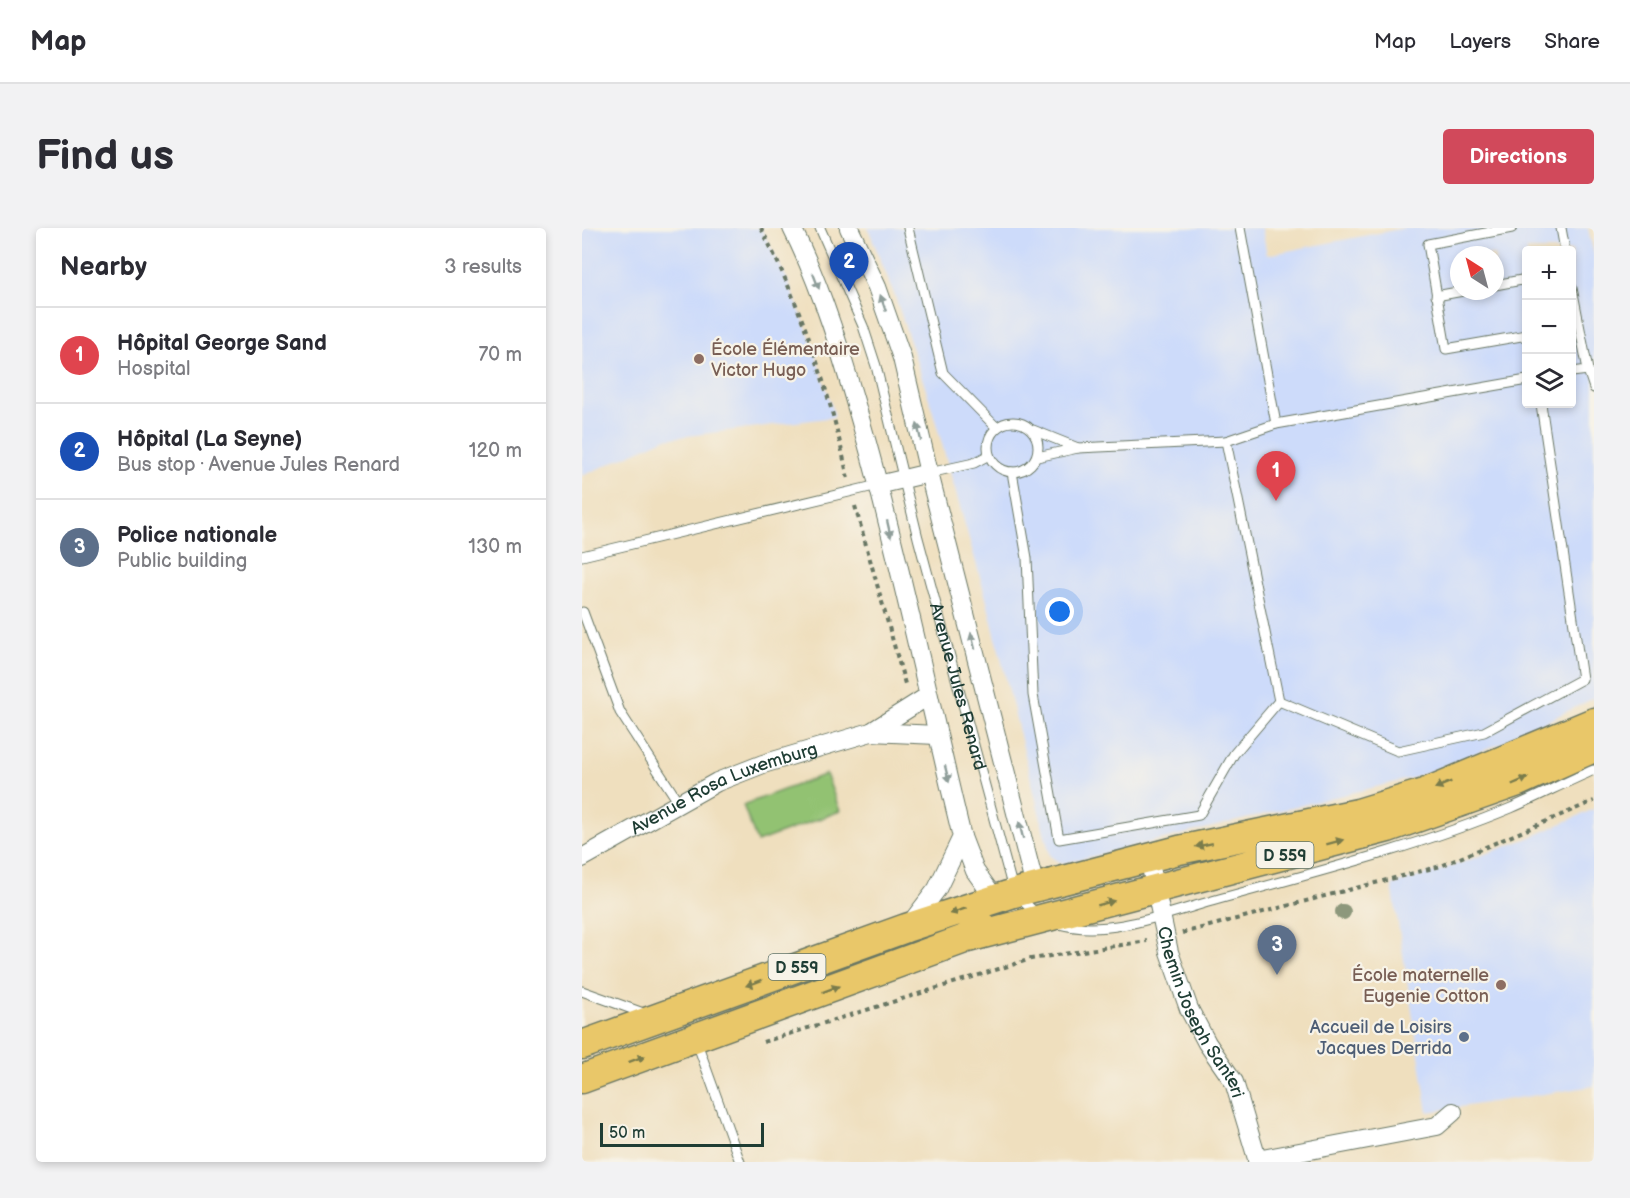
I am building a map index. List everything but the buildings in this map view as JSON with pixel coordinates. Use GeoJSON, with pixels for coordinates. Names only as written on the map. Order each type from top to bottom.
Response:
{"type":"FeatureCollection","features":[{"type":"Feature","properties":{"kind":"main road","name":"D 559"},"geometry":{"type":"LineString","coordinates":[[582,1045],[906,928],[1019,902],[1149,858],[1358,813],[1424,793],[1594,722]]}},
{"type":"Feature","properties":{"kind":"main road","name":"D 559"},"geometry":{"type":"LineString","coordinates":[[1019,902],[1159,902],[1432,815],[1518,782],[1594,748]]}},
{"type":"Feature","properties":{"kind":"main road"},"geometry":{"type":"LineString","coordinates":[[582,1079],[968,938],[1019,902]]}},
{"type":"Feature","properties":{"kind":"street","name":"Avenue Jules Renard"},"geometry":{"type":"LineString","coordinates":[[792,228],[822,295],[847,372],[878,485],[962,837],[975,871],[1019,902]]}},
{"type":"Feature","properties":{"kind":"street","name":"Avenue Jules Renard"},"geometry":{"type":"LineString","coordinates":[[849,228],[877,287],[902,358],[929,473],[1019,902]]}},
{"type":"Feature","properties":{"kind":"street"},"geometry":{"type":"LineString","coordinates":[[878,485],[929,473]]}},
{"type":"Feature","properties":{"kind":"street","name":"Avenue Rosa Luxemburg"},"geometry":{"type":"LineString","coordinates":[[582,858],[717,782],[763,764],[871,732],[928,696]]}},
{"type":"Feature","properties":{"kind":"street","name":"Avenue Rosa Luxemburg"},"geometry":{"type":"LineString","coordinates":[[871,732],[937,735]]}},
{"type":"Feature","properties":{"kind":"street"},"geometry":{"type":"LineString","coordinates":[[906,928],[937,889],[962,837]]}},
{"type":"Feature","properties":{"kind":"street","name":"Chemin Joseph Santeri"},"geometry":{"type":"LineString","coordinates":[[1149,858],[1170,952],[1189,1009],[1207,1043],[1234,1082],[1258,1161]]}},
{"type":"Feature","properties":{"kind":"street"},"geometry":{"type":"LineString","coordinates":[[1258,1161],[1437,1126],[1453,1112]]}},
{"type":"Feature","properties":{"kind":"lane","name":"Avenue Jules Renard"},"geometry":{"type":"LineString","coordinates":[[820,228],[863,326],[876,366],[903,479],[1019,902]]}},
{"type":"Feature","properties":{"kind":"lane"},"geometry":{"type":"LineString","coordinates":[[908,228],[943,373],[996,428]]}},
{"type":"Feature","properties":{"kind":"lane"},"geometry":{"type":"LineString","coordinates":[[1240,228],[1276,424]]}},
{"type":"Feature","properties":{"kind":"lane"},"geometry":{"type":"LineString","coordinates":[[1512,228],[1428,244],[1446,349],[1522,336]]}},
{"type":"Feature","properties":{"kind":"lane"},"geometry":{"type":"LineString","coordinates":[[1561,228],[1564,246]]}},
{"type":"Feature","properties":{"kind":"lane"},"geometry":{"type":"LineString","coordinates":[[1504,283],[1522,280]]}},
{"type":"Feature","properties":{"kind":"lane"},"geometry":{"type":"LineString","coordinates":[[1436,296],[1450,294]]}},
{"type":"Feature","properties":{"kind":"lane"},"geometry":{"type":"LineString","coordinates":[[1576,329],[1594,388]]}},
{"type":"Feature","properties":{"kind":"lane"},"geometry":{"type":"LineString","coordinates":[[1576,372],[1588,370]]}},
{"type":"Feature","properties":{"kind":"lane"},"geometry":{"type":"LineString","coordinates":[[1037,457],[1078,448],[1226,441],[1276,424],[1522,381]]}},
{"type":"Feature","properties":{"kind":"lane"},"geometry":{"type":"LineString","coordinates":[[1279,701],[1398,751],[1484,732],[1582,679],[1542,408]]}},
{"type":"Feature","properties":{"kind":"lane"},"geometry":{"type":"LineString","coordinates":[[1033,430],[1039,443],[1037,457],[1027,468],[1012,472],[998,467],[990,455],[989,440],[996,428],[1011,421],[1027,425],[1033,430],[1078,448]]}},
{"type":"Feature","properties":{"kind":"lane"},"geometry":{"type":"LineString","coordinates":[[1226,441],[1279,701]]}},
{"type":"Feature","properties":{"kind":"lane"},"geometry":{"type":"LineString","coordinates":[[929,473],[974,463],[990,455]]}},
{"type":"Feature","properties":{"kind":"lane"},"geometry":{"type":"LineString","coordinates":[[1012,472],[1027,558],[1033,695],[1059,839],[1199,815],[1234,754],[1279,701]]}},
{"type":"Feature","properties":{"kind":"lane"},"geometry":{"type":"LineString","coordinates":[[582,556],[878,485]]}},
{"type":"Feature","properties":{"kind":"lane"},"geometry":{"type":"LineString","coordinates":[[584,612],[620,712],[679,803]]}},
{"type":"Feature","properties":{"kind":"lane"},"geometry":{"type":"LineString","coordinates":[[1159,902],[1416,842],[1510,808],[1594,770]]}},
{"type":"Feature","properties":{"kind":"lane"},"geometry":{"type":"LineString","coordinates":[[582,990],[656,1018]]}},
{"type":"Feature","properties":{"kind":"lane"},"geometry":{"type":"LineString","coordinates":[[695,1038],[740,1162]]}},
{"type":"Feature","properties":{"kind":"path"},"geometry":{"type":"LineString","coordinates":[[761,228],[788,281],[811,340],[836,420],[851,493],[901,677],[909,692]]}},
{"type":"Feature","properties":{"kind":"path"},"geometry":{"type":"LineString","coordinates":[[1179,934],[1441,866],[1594,801]]}},
{"type":"Feature","properties":{"kind":"path"},"geometry":{"type":"LineString","coordinates":[[759,1043],[1031,958],[1152,940]]}},
{"type":"Feature","properties":{"kind":"shaded area","name":"École Élémentaire Victor Hugo"},"geometry":{"type":"Polygon","coordinates":[[[582,228],[761,228],[788,281],[811,340],[835,417],[664,439],[582,476],[582,228]]]}},
{"type":"Feature","properties":{"kind":"shaded area"},"geometry":{"type":"Polygon","coordinates":[[[868,228],[1262,228],[1267,255],[1404,228],[1588,228],[1594,255],[1594,698],[1507,741],[1413,778],[1061,864],[1050,856],[986,598],[930,402],[895,296],[868,228]]]}},
{"type":"Feature","properties":{"kind":"shaded area","name":"École maternelle Eugenie Cotton"},"geometry":{"type":"Polygon","coordinates":[[[1594,809],[1594,1086],[1428,1112],[1392,885],[1439,871],[1529,838],[1594,809]]]}},
{"type":"Feature","properties":{"kind":"green space"},"geometry":{"type":"Polygon","coordinates":[[[826,774],[840,811],[757,842],[743,805],[826,774]]]}},
{"type":"Feature","properties":{"kind":"place","name":"Hôpital (La Seyne)"},"geometry":{"type":"Point","coordinates":[849,292]}},
{"type":"Feature","properties":{"kind":"place","name":"École Élémentaire Victor Hugo"},"geometry":{"type":"Point","coordinates":[699,359]}},
{"type":"Feature","properties":{"kind":"place","name":"Hôpital George Sand"},"geometry":{"type":"Point","coordinates":[1276,501]}},
{"type":"Feature","properties":{"kind":"place","name":"Police nationale"},"geometry":{"type":"Point","coordinates":[1277,975]}},
{"type":"Feature","properties":{"kind":"place","name":"École maternelle Eugenie Cotton"},"geometry":{"type":"Point","coordinates":[1501,985]}},
{"type":"Feature","properties":{"kind":"place","name":"Accueil de Loisirs Jacques Derrida"},"geometry":{"type":"Point","coordinates":[1464,1037]}}]}
